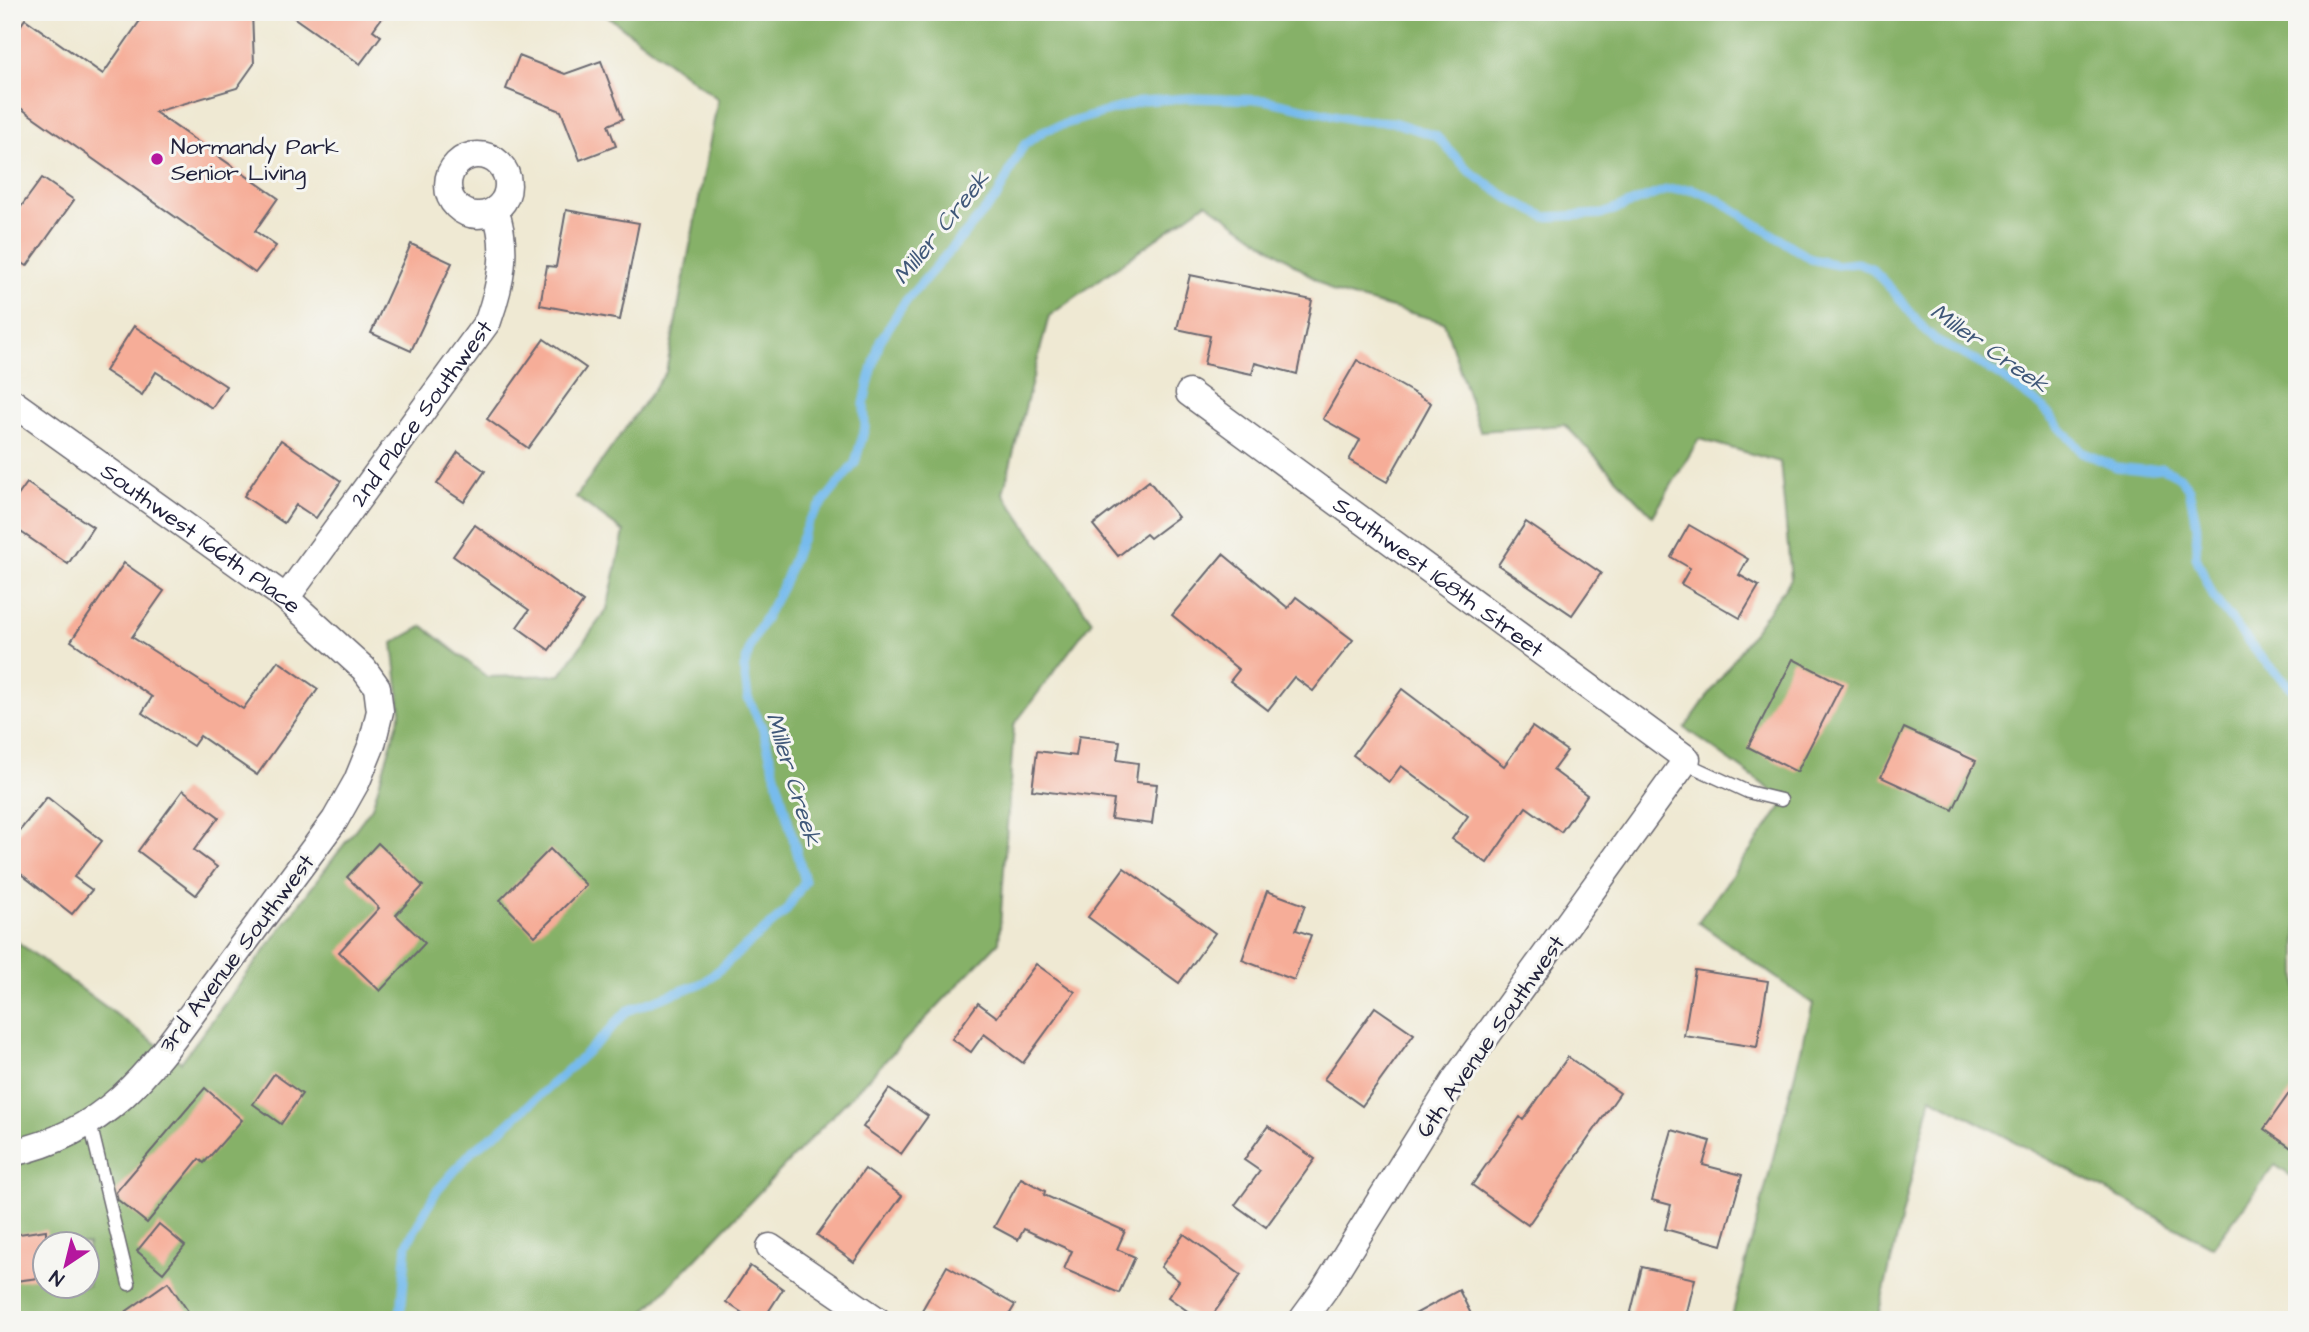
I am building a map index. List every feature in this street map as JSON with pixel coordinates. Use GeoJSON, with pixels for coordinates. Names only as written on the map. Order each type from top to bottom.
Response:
{"type":"FeatureCollection","features":[{"type":"Feature","properties":{"kind":"street","name":"2nd Place Southwest"},"geometry":{"type":"LineString","coordinates":[[286,598],[488,321],[499,292],[503,258],[501,227],[495,210]]}},
{"type":"Feature","properties":{"kind":"street","name":"Southwest 168th Street"},"geometry":{"type":"LineString","coordinates":[[1189,393],[1686,761]]}},
{"type":"Feature","properties":{"kind":"street","name":"Southwest 166th Place"},"geometry":{"type":"LineString","coordinates":[[12,402],[286,598],[364,669],[377,687]]}},
{"type":"Feature","properties":{"kind":"street","name":"3rd Avenue Southwest"},"geometry":{"type":"LineString","coordinates":[[12,1153],[55,1140],[90,1123],[141,1080],[335,820],[357,781],[372,744],[380,711],[377,687]]}},
{"type":"Feature","properties":{"kind":"street","name":"6th Avenue Southwest"},"geometry":{"type":"LineString","coordinates":[[1302,1320],[1324,1290],[1457,1077],[1686,761]]}},
{"type":"Feature","properties":{"kind":"street"},"geometry":{"type":"LineString","coordinates":[[770,1247],[877,1320]]}},
{"type":"Feature","properties":{"kind":"lane"},"geometry":{"type":"LineString","coordinates":[[1686,761],[1748,792],[1781,800]]}},
{"type":"Feature","properties":{"kind":"lane"},"geometry":{"type":"LineString","coordinates":[[90,1123],[129,1284]]}},
{"type":"Feature","properties":{"kind":"green space"},"geometry":{"type":"Polygon","coordinates":[[[602,12],[2297,12],[2297,1180],[2275,1165],[2213,1247],[1931,1097],[1877,1320],[1731,1320],[1813,1004],[1698,922],[1786,801],[1685,728],[1791,579],[1780,462],[1699,439],[1653,516],[1565,425],[1480,431],[1444,322],[1334,292],[1206,203],[1049,316],[1003,493],[1092,621],[1014,725],[999,942],[637,1320],[12,1320],[12,938],[181,1062],[372,807],[401,712],[393,643],[423,626],[487,677],[560,675],[607,609],[624,532],[576,497],[666,372],[718,99],[602,12]]]}},
{"type":"Feature","properties":{"kind":"building","name":"Normandy Park Senior Living"},"geometry":{"type":"Polygon","coordinates":[[[146,12],[252,12],[254,64],[237,88],[155,112],[278,198],[255,231],[276,246],[255,273],[12,102],[12,38],[25,19],[103,74],[146,12]]]}},
{"type":"Feature","properties":{"kind":"building"},"geometry":{"type":"Polygon","coordinates":[[[286,12],[386,12],[373,30],[381,36],[360,64],[286,12]]]}},
{"type":"Feature","properties":{"kind":"building"},"geometry":{"type":"Polygon","coordinates":[[[519,56],[565,74],[601,61],[623,119],[608,125],[616,146],[580,160],[561,111],[506,89],[519,56]]]}},
{"type":"Feature","properties":{"kind":"building"},"geometry":{"type":"Polygon","coordinates":[[[42,178],[74,200],[27,266],[12,256],[12,219],[42,178]]]}},
{"type":"Feature","properties":{"kind":"building"},"geometry":{"type":"Polygon","coordinates":[[[566,210],[639,223],[620,320],[540,305],[547,266],[556,267],[566,210]]]}},
{"type":"Feature","properties":{"kind":"building"},"geometry":{"type":"Polygon","coordinates":[[[411,244],[452,263],[411,351],[371,333],[411,244]]]}},
{"type":"Feature","properties":{"kind":"building"},"geometry":{"type":"Polygon","coordinates":[[[1190,275],[1312,300],[1297,374],[1255,363],[1252,374],[1204,364],[1210,336],[1177,329],[1190,275]]]}},
{"type":"Feature","properties":{"kind":"building"},"geometry":{"type":"Polygon","coordinates":[[[134,326],[226,386],[212,408],[156,372],[142,395],[105,371],[134,326]]]}},
{"type":"Feature","properties":{"kind":"building"},"geometry":{"type":"Polygon","coordinates":[[[544,339],[586,368],[528,448],[487,419],[544,339]]]}},
{"type":"Feature","properties":{"kind":"building"},"geometry":{"type":"Polygon","coordinates":[[[1357,360],[1431,403],[1387,482],[1349,460],[1360,440],[1323,419],[1357,360]]]}},
{"type":"Feature","properties":{"kind":"building"},"geometry":{"type":"Polygon","coordinates":[[[281,440],[341,481],[316,518],[296,505],[284,523],[244,496],[281,440]]]}},
{"type":"Feature","properties":{"kind":"building"},"geometry":{"type":"Polygon","coordinates":[[[458,452],[485,471],[464,502],[437,484],[458,452]]]}},
{"type":"Feature","properties":{"kind":"building"},"geometry":{"type":"Polygon","coordinates":[[[1149,481],[1178,517],[1150,538],[1146,534],[1118,556],[1093,525],[1149,481]]]}},
{"type":"Feature","properties":{"kind":"building"},"geometry":{"type":"Polygon","coordinates":[[[27,483],[93,527],[68,564],[12,526],[12,504],[27,483]]]}},
{"type":"Feature","properties":{"kind":"building"},"geometry":{"type":"Polygon","coordinates":[[[1526,522],[1601,573],[1572,615],[1498,565],[1526,522]]]}},
{"type":"Feature","properties":{"kind":"building"},"geometry":{"type":"Polygon","coordinates":[[[475,525],[583,602],[549,650],[517,627],[529,610],[453,556],[475,525]]]}},
{"type":"Feature","properties":{"kind":"building"},"geometry":{"type":"Polygon","coordinates":[[[1689,525],[1748,559],[1739,575],[1759,586],[1740,618],[1681,584],[1690,568],[1671,557],[1689,525]]]}},
{"type":"Feature","properties":{"kind":"building"},"geometry":{"type":"Polygon","coordinates":[[[1223,554],[1288,608],[1296,597],[1353,640],[1313,691],[1294,677],[1268,710],[1230,681],[1239,670],[1172,615],[1223,554]]]}},
{"type":"Feature","properties":{"kind":"building"},"geometry":{"type":"Polygon","coordinates":[[[124,563],[164,591],[132,637],[243,709],[278,661],[318,689],[257,775],[200,736],[193,746],[142,713],[152,697],[71,641],[124,563]]]}},
{"type":"Feature","properties":{"kind":"building"},"geometry":{"type":"Polygon","coordinates":[[[1793,659],[1842,684],[1797,772],[1748,747],[1793,659]]]}},
{"type":"Feature","properties":{"kind":"building"},"geometry":{"type":"Polygon","coordinates":[[[1402,689],[1504,766],[1532,727],[1567,751],[1553,770],[1587,795],[1561,832],[1526,807],[1487,863],[1452,839],[1468,816],[1401,766],[1389,782],[1353,755],[1402,689]]]}},
{"type":"Feature","properties":{"kind":"building"},"geometry":{"type":"Polygon","coordinates":[[[1904,728],[1976,761],[1953,810],[1881,777],[1904,728]]]}},
{"type":"Feature","properties":{"kind":"building"},"geometry":{"type":"Polygon","coordinates":[[[1079,736],[1120,741],[1117,760],[1138,763],[1136,782],[1157,784],[1152,824],[1111,819],[1114,800],[1032,790],[1037,751],[1076,756],[1079,736]]]}},
{"type":"Feature","properties":{"kind":"building"},"geometry":{"type":"Polygon","coordinates":[[[183,790],[219,817],[194,850],[217,867],[196,895],[138,851],[183,790]]]}},
{"type":"Feature","properties":{"kind":"building"},"geometry":{"type":"Polygon","coordinates":[[[47,797],[102,841],[74,877],[92,890],[72,914],[12,867],[12,840],[47,797]]]}},
{"type":"Feature","properties":{"kind":"building"},"geometry":{"type":"Polygon","coordinates":[[[378,843],[423,886],[396,915],[425,943],[380,991],[339,952],[379,908],[347,877],[378,843]]]}},
{"type":"Feature","properties":{"kind":"building"},"geometry":{"type":"Polygon","coordinates":[[[550,849],[586,885],[535,936],[500,900],[550,849]]]}},
{"type":"Feature","properties":{"kind":"building"},"geometry":{"type":"Polygon","coordinates":[[[1124,868],[1215,933],[1179,983],[1088,917],[1124,868]]]}},
{"type":"Feature","properties":{"kind":"building"},"geometry":{"type":"Polygon","coordinates":[[[1267,891],[1305,905],[1296,930],[1311,935],[1294,980],[1242,960],[1267,891]]]}},
{"type":"Feature","properties":{"kind":"building"},"geometry":{"type":"Polygon","coordinates":[[[1036,964],[1075,992],[1023,1063],[984,1034],[971,1052],[952,1039],[978,1003],[997,1017],[1036,964]]]}},
{"type":"Feature","properties":{"kind":"building"},"geometry":{"type":"Polygon","coordinates":[[[1695,970],[1768,981],[1757,1047],[1684,1036],[1695,970]]]}},
{"type":"Feature","properties":{"kind":"building"},"geometry":{"type":"Polygon","coordinates":[[[1375,1007],[1414,1034],[1362,1106],[1324,1079],[1375,1007]]]}},
{"type":"Feature","properties":{"kind":"building"},"geometry":{"type":"Polygon","coordinates":[[[1568,1057],[1620,1093],[1528,1225],[1472,1185],[1520,1117],[1523,1120],[1568,1057]]]}},
{"type":"Feature","properties":{"kind":"building"},"geometry":{"type":"Polygon","coordinates":[[[274,1074],[302,1094],[281,1124],[253,1104],[274,1074]]]}},
{"type":"Feature","properties":{"kind":"building"},"geometry":{"type":"Polygon","coordinates":[[[2297,1082],[2297,1152],[2264,1129],[2297,1082]]]}},
{"type":"Feature","properties":{"kind":"building"},"geometry":{"type":"Polygon","coordinates":[[[205,1088],[242,1120],[204,1163],[199,1159],[147,1223],[118,1200],[116,1192],[205,1088]]]}},
{"type":"Feature","properties":{"kind":"building"},"geometry":{"type":"Polygon","coordinates":[[[889,1089],[928,1116],[901,1154],[863,1127],[889,1089]]]}},
{"type":"Feature","properties":{"kind":"building"},"geometry":{"type":"Polygon","coordinates":[[[1268,1126],[1315,1159],[1266,1227],[1235,1205],[1260,1171],[1244,1160],[1268,1126]]]}},
{"type":"Feature","properties":{"kind":"building"},"geometry":{"type":"Polygon","coordinates":[[[1672,1130],[1710,1141],[1703,1165],[1742,1175],[1722,1245],[1665,1229],[1671,1205],[1652,1200],[1672,1130]]]}},
{"type":"Feature","properties":{"kind":"building"},"geometry":{"type":"Polygon","coordinates":[[[865,1169],[902,1196],[854,1262],[817,1235],[865,1169]]]}},
{"type":"Feature","properties":{"kind":"building"},"geometry":{"type":"Polygon","coordinates":[[[1021,1178],[1045,1191],[1044,1195],[1125,1231],[1117,1249],[1135,1257],[1119,1293],[1064,1269],[1072,1251],[1024,1229],[1018,1240],[994,1227],[1021,1178]]]}},
{"type":"Feature","properties":{"kind":"building"},"geometry":{"type":"Polygon","coordinates":[[[159,1224],[185,1246],[163,1273],[137,1251],[159,1224]]]}},
{"type":"Feature","properties":{"kind":"building"},"geometry":{"type":"Polygon","coordinates":[[[32,1232],[32,1279],[15,1281],[12,1235],[32,1232]]]}},
{"type":"Feature","properties":{"kind":"building"},"geometry":{"type":"Polygon","coordinates":[[[1184,1234],[1241,1275],[1209,1320],[1200,1320],[1168,1297],[1179,1281],[1161,1267],[1184,1234]]]}},
{"type":"Feature","properties":{"kind":"building"},"geometry":{"type":"Polygon","coordinates":[[[750,1266],[783,1289],[763,1320],[753,1320],[726,1302],[750,1266]]]}},
{"type":"Feature","properties":{"kind":"building"},"geometry":{"type":"Polygon","coordinates":[[[947,1266],[1015,1305],[1006,1320],[934,1320],[921,1312],[947,1266]]]}},
{"type":"Feature","properties":{"kind":"building"},"geometry":{"type":"Polygon","coordinates":[[[1642,1267],[1695,1279],[1685,1320],[1629,1320],[1642,1267]]]}},
{"type":"Feature","properties":{"kind":"building"},"geometry":{"type":"Polygon","coordinates":[[[168,1282],[194,1320],[114,1320],[168,1282]]]}},
{"type":"Feature","properties":{"kind":"building"},"geometry":{"type":"Polygon","coordinates":[[[1459,1290],[1474,1320],[1404,1320],[1459,1290]]]}},
{"type":"Feature","properties":{"kind":"waterway","name":"Miller Creek"},"geometry":{"type":"LineString","coordinates":[[398,1320],[407,1244],[436,1192],[473,1150],[501,1130],[571,1067],[627,1011],[705,982],[785,912],[805,881],[762,727],[748,698],[744,668],[751,644],[782,587],[809,520],[855,463],[865,427],[864,404],[880,341],[904,303],[997,197],[1025,144],[1045,130],[1142,101],[1189,98],[1265,100],[1356,120],[1393,122],[1436,136],[1470,172],[1508,198],[1545,217],[1603,214],[1666,190],[1692,189],[1717,199],[1811,259],[1837,265],[1857,263],[1871,268],[1938,342],[2000,376],[2042,407],[2082,452],[2116,467],[2144,470],[2163,468],[2180,477],[2189,489],[2197,527],[2196,557],[2214,598],[2259,655],[2297,693]]}},
{"type":"Feature","properties":{"kind":"place","name":"Normandy Park Senior Living"},"geometry":{"type":"Point","coordinates":[157,159]}}]}
